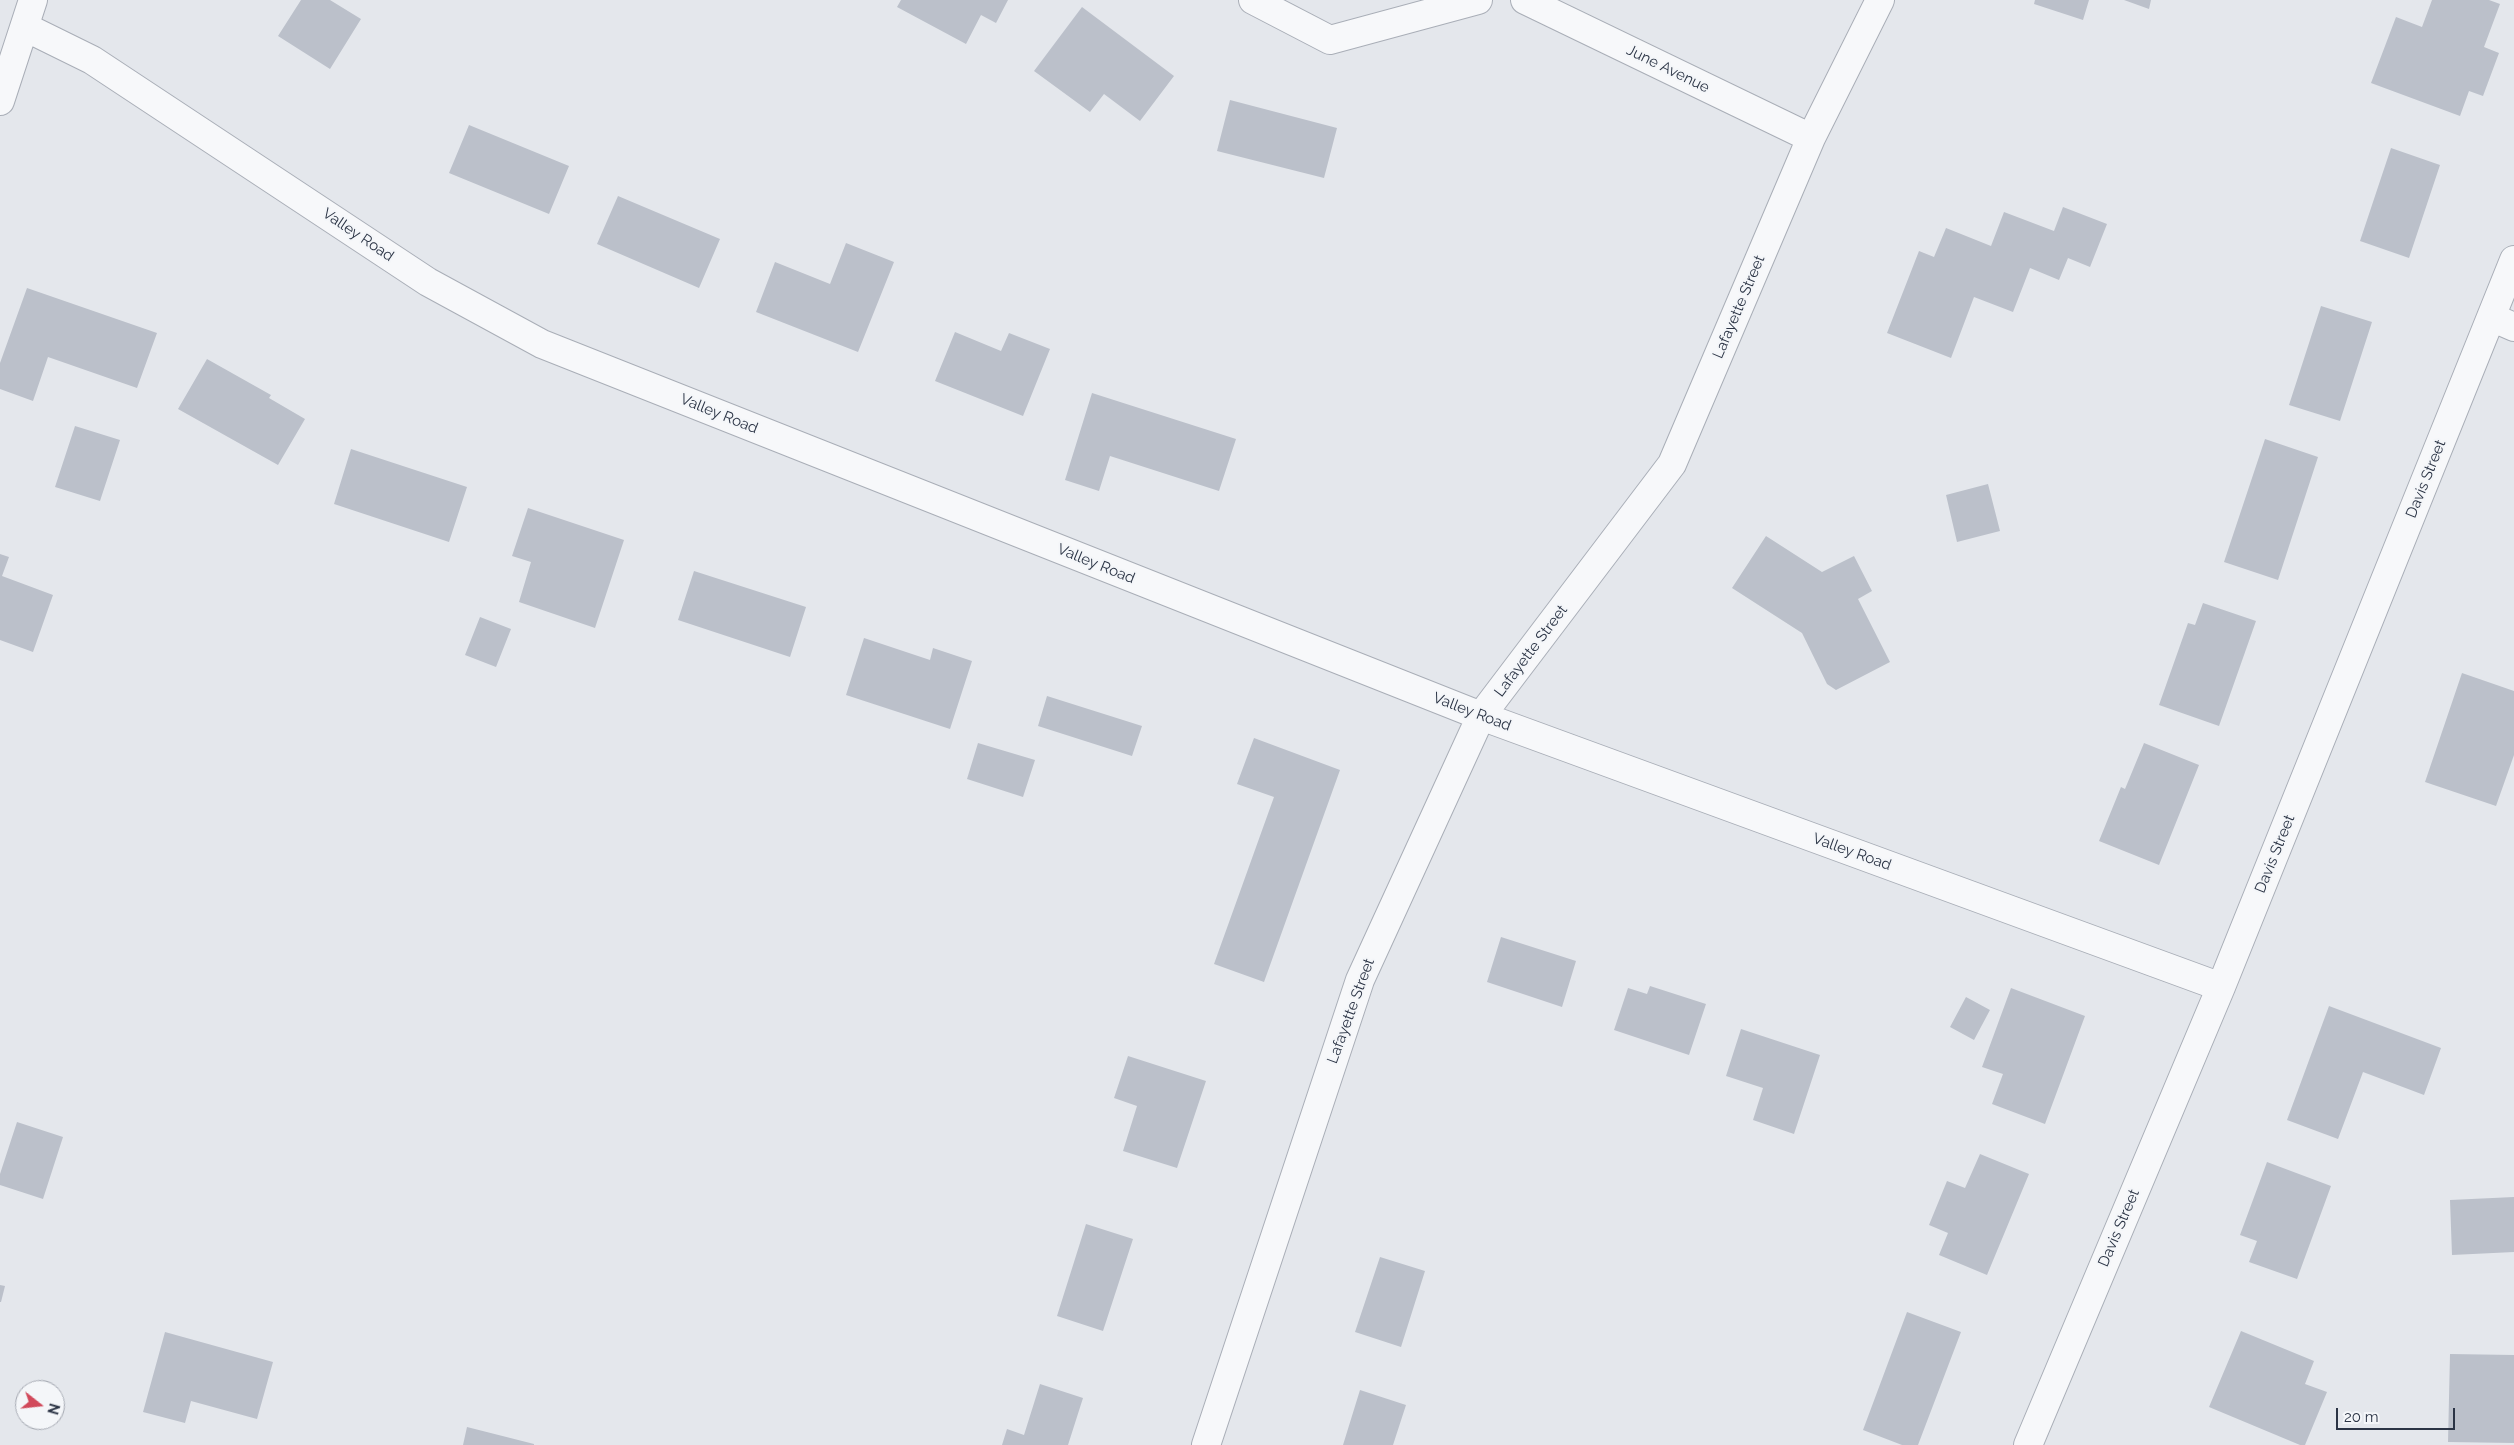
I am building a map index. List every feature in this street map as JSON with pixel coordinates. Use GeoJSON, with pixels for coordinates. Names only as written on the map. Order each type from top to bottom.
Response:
{"type":"FeatureCollection","features":[{"type":"Feature","properties":{"kind":"street"},"geometry":{"type":"LineString","coordinates":[[0,101],[33,0]]}},
{"type":"Feature","properties":{"kind":"street"},"geometry":{"type":"LineString","coordinates":[[1253,0],[1330,40],[1478,0]]}},
{"type":"Feature","properties":{"kind":"street","name":"June Avenue"},"geometry":{"type":"LineString","coordinates":[[1525,0],[1811,138]]}},
{"type":"Feature","properties":{"kind":"street","name":"Lafayette Street"},"geometry":{"type":"LineString","coordinates":[[1206,1445],[1360,980],[1481,716],[1672,464],[1811,138],[1880,0]]}},
{"type":"Feature","properties":{"kind":"street","name":"Valley Road"},"geometry":{"type":"LineString","coordinates":[[25,27],[92,60],[428,282],[542,344],[1481,716],[2221,987]]}},
{"type":"Feature","properties":{"kind":"street","name":"Davis Street"},"geometry":{"type":"LineString","coordinates":[[2028,1445],[2502,322],[2514,260]]}},
{"type":"Feature","properties":{"kind":"building"},"geometry":{"type":"Polygon","coordinates":[[[301,0],[330,0],[361,19],[330,69],[278,36],[301,0]]]}},
{"type":"Feature","properties":{"kind":"building"},"geometry":{"type":"Polygon","coordinates":[[[901,0],[1008,0],[996,23],[981,15],[966,44],[897,7],[901,0]]]}},
{"type":"Feature","properties":{"kind":"building"},"geometry":{"type":"Polygon","coordinates":[[[2035,0],[2089,0],[2083,20],[2034,4],[2035,0]]]}},
{"type":"Feature","properties":{"kind":"building"},"geometry":{"type":"Polygon","coordinates":[[[2124,0],[2151,0],[2149,9],[2124,0]]]}},
{"type":"Feature","properties":{"kind":"building"},"geometry":{"type":"Polygon","coordinates":[[[2432,0],[2489,0],[2500,4],[2484,47],[2499,53],[2483,96],[2469,91],[2460,116],[2371,83],[2396,17],[2422,27],[2432,0]]]}},
{"type":"Feature","properties":{"kind":"building"},"geometry":{"type":"Polygon","coordinates":[[[1082,7],[1174,76],[1140,121],[1104,94],[1090,112],[1034,71],[1082,7]]]}},
{"type":"Feature","properties":{"kind":"building"},"geometry":{"type":"Polygon","coordinates":[[[1230,100],[1337,128],[1324,178],[1217,151],[1230,100]]]}},
{"type":"Feature","properties":{"kind":"building"},"geometry":{"type":"Polygon","coordinates":[[[469,125],[569,166],[549,214],[449,173],[469,125]]]}},
{"type":"Feature","properties":{"kind":"building"},"geometry":{"type":"Polygon","coordinates":[[[2391,148],[2440,165],[2409,258],[2360,241],[2391,148]]]}},
{"type":"Feature","properties":{"kind":"building"},"geometry":{"type":"Polygon","coordinates":[[[618,196],[720,239],[699,288],[597,244],[618,196]]]}},
{"type":"Feature","properties":{"kind":"building"},"geometry":{"type":"Polygon","coordinates":[[[2063,207],[2107,224],[2090,267],[2068,258],[2059,280],[2030,268],[2013,312],[1974,297],[1951,358],[1887,333],[1919,251],[1934,257],[1946,228],[1991,246],[2004,212],[2054,231],[2063,207]]]}},
{"type":"Feature","properties":{"kind":"building"},"geometry":{"type":"Polygon","coordinates":[[[846,243],[894,262],[858,352],[756,312],[775,262],[830,284],[846,243]]]}},
{"type":"Feature","properties":{"kind":"building"},"geometry":{"type":"Polygon","coordinates":[[[27,288],[157,333],[137,388],[48,357],[33,401],[0,389],[0,363],[27,288]]]}},
{"type":"Feature","properties":{"kind":"building"},"geometry":{"type":"Polygon","coordinates":[[[2321,306],[2372,322],[2340,421],[2289,405],[2321,306]]]}},
{"type":"Feature","properties":{"kind":"building"},"geometry":{"type":"Polygon","coordinates":[[[955,332],[1001,351],[1009,333],[1050,349],[1023,416],[935,381],[955,332]]]}},
{"type":"Feature","properties":{"kind":"building"},"geometry":{"type":"Polygon","coordinates":[[[207,359],[271,395],[269,398],[305,419],[278,465],[178,409],[207,359]]]}},
{"type":"Feature","properties":{"kind":"building"},"geometry":{"type":"Polygon","coordinates":[[[1092,393],[1236,439],[1219,491],[1110,456],[1099,491],[1065,480],[1092,393]]]}},
{"type":"Feature","properties":{"kind":"building"},"geometry":{"type":"Polygon","coordinates":[[[75,426],[120,440],[100,501],[55,487],[75,426]]]}},
{"type":"Feature","properties":{"kind":"building"},"geometry":{"type":"Polygon","coordinates":[[[2265,439],[2318,457],[2278,580],[2224,562],[2265,439]]]}},
{"type":"Feature","properties":{"kind":"building"},"geometry":{"type":"Polygon","coordinates":[[[351,449],[467,487],[449,542],[334,504],[351,449]]]}},
{"type":"Feature","properties":{"kind":"building"},"geometry":{"type":"Polygon","coordinates":[[[1988,484],[2000,531],[1957,542],[1946,495],[1988,484]]]}},
{"type":"Feature","properties":{"kind":"building"},"geometry":{"type":"Polygon","coordinates":[[[528,508],[624,540],[595,628],[519,602],[531,562],[512,556],[528,508]]]}},
{"type":"Feature","properties":{"kind":"building"},"geometry":{"type":"Polygon","coordinates":[[[1766,536],[1822,572],[1854,556],[1872,591],[1858,599],[1890,662],[1836,690],[1827,684],[1802,633],[1732,588],[1766,536]]]}},
{"type":"Feature","properties":{"kind":"building"},"geometry":{"type":"Polygon","coordinates":[[[0,554],[9,557],[2,576],[53,595],[33,652],[0,640],[0,554]]]}},
{"type":"Feature","properties":{"kind":"building"},"geometry":{"type":"Polygon","coordinates":[[[694,571],[806,607],[790,657],[678,620],[694,571]]]}},
{"type":"Feature","properties":{"kind":"building"},"geometry":{"type":"Polygon","coordinates":[[[2203,603],[2256,621],[2219,726],[2159,705],[2188,623],[2195,625],[2203,603]]]}},
{"type":"Feature","properties":{"kind":"building"},"geometry":{"type":"Polygon","coordinates":[[[480,617],[511,629],[496,667],[465,655],[480,617]]]}},
{"type":"Feature","properties":{"kind":"building"},"geometry":{"type":"Polygon","coordinates":[[[864,638],[930,660],[933,648],[972,661],[950,729],[846,695],[864,638]]]}},
{"type":"Feature","properties":{"kind":"building"},"geometry":{"type":"Polygon","coordinates":[[[2462,673],[2514,691],[2514,755],[2496,806],[2425,782],[2462,673]]]}},
{"type":"Feature","properties":{"kind":"building"},"geometry":{"type":"Polygon","coordinates":[[[1047,696],[1142,726],[1132,756],[1038,726],[1047,696]]]}},
{"type":"Feature","properties":{"kind":"building"},"geometry":{"type":"Polygon","coordinates":[[[1254,738],[1340,770],[1264,982],[1214,964],[1274,797],[1237,784],[1254,738]]]}},
{"type":"Feature","properties":{"kind":"building"},"geometry":{"type":"Polygon","coordinates":[[[978,743],[1035,760],[1023,797],[967,779],[978,743]]]}},
{"type":"Feature","properties":{"kind":"building"},"geometry":{"type":"Polygon","coordinates":[[[2144,743],[2199,765],[2159,865],[2099,841],[2121,787],[2125,789],[2144,743]]]}},
{"type":"Feature","properties":{"kind":"building"},"geometry":{"type":"Polygon","coordinates":[[[1501,937],[1576,961],[1562,1007],[1487,982],[1501,937]]]}},
{"type":"Feature","properties":{"kind":"building"},"geometry":{"type":"Polygon","coordinates":[[[1650,986],[1706,1004],[1689,1055],[1614,1030],[1628,988],[1647,994],[1650,986]]]}},
{"type":"Feature","properties":{"kind":"building"},"geometry":{"type":"Polygon","coordinates":[[[2011,988],[2085,1016],[2045,1124],[1992,1104],[2003,1074],[1982,1067],[2011,988]]]}},
{"type":"Feature","properties":{"kind":"building"},"geometry":{"type":"Polygon","coordinates":[[[1966,997],[1990,1010],[1974,1040],[1950,1027],[1966,997]]]}},
{"type":"Feature","properties":{"kind":"building"},"geometry":{"type":"Polygon","coordinates":[[[2329,1006],[2441,1048],[2424,1095],[2363,1072],[2338,1139],[2287,1120],[2329,1006]]]}},
{"type":"Feature","properties":{"kind":"building"},"geometry":{"type":"Polygon","coordinates":[[[1741,1029],[1820,1055],[1794,1134],[1753,1120],[1763,1088],[1726,1076],[1741,1029]]]}},
{"type":"Feature","properties":{"kind":"building"},"geometry":{"type":"Polygon","coordinates":[[[1128,1056],[1206,1081],[1177,1168],[1123,1151],[1137,1106],[1114,1098],[1128,1056]]]}},
{"type":"Feature","properties":{"kind":"building"},"geometry":{"type":"Polygon","coordinates":[[[17,1122],[63,1137],[43,1199],[0,1185],[0,1174],[17,1122]]]}},
{"type":"Feature","properties":{"kind":"building"},"geometry":{"type":"Polygon","coordinates":[[[1980,1154],[2029,1174],[1987,1275],[1939,1255],[1948,1233],[1929,1225],[1947,1181],[1965,1188],[1980,1154]]]}},
{"type":"Feature","properties":{"kind":"building"},"geometry":{"type":"Polygon","coordinates":[[[2267,1162],[2331,1186],[2297,1279],[2249,1262],[2257,1241],[2240,1235],[2267,1162]]]}},
{"type":"Feature","properties":{"kind":"building"},"geometry":{"type":"Polygon","coordinates":[[[2514,1197],[2514,1252],[2452,1255],[2450,1200],[2514,1197]]]}},
{"type":"Feature","properties":{"kind":"building"},"geometry":{"type":"Polygon","coordinates":[[[1086,1224],[1133,1239],[1103,1331],[1057,1316],[1086,1224]]]}},
{"type":"Feature","properties":{"kind":"building"},"geometry":{"type":"Polygon","coordinates":[[[1380,1257],[1425,1271],[1401,1347],[1355,1332],[1380,1257]]]}},
{"type":"Feature","properties":{"kind":"building"},"geometry":{"type":"Polygon","coordinates":[[[0,1285],[5,1286],[1,1302],[0,1302],[0,1285]]]}},
{"type":"Feature","properties":{"kind":"building"},"geometry":{"type":"Polygon","coordinates":[[[1907,1312],[1961,1332],[1918,1445],[1902,1445],[1863,1430],[1907,1312]]]}},
{"type":"Feature","properties":{"kind":"building"},"geometry":{"type":"Polygon","coordinates":[[[2241,1331],[2314,1361],[2305,1384],[2327,1392],[2305,1445],[2300,1445],[2209,1407],[2241,1331]]]}},
{"type":"Feature","properties":{"kind":"building"},"geometry":{"type":"Polygon","coordinates":[[[165,1332],[273,1362],[257,1419],[191,1401],[185,1423],[143,1412],[165,1332]]]}},
{"type":"Feature","properties":{"kind":"building"},"geometry":{"type":"Polygon","coordinates":[[[2450,1354],[2514,1355],[2514,1443],[2448,1442],[2450,1354]]]}},
{"type":"Feature","properties":{"kind":"building"},"geometry":{"type":"Polygon","coordinates":[[[1040,1384],[1083,1398],[1068,1445],[1002,1445],[1007,1429],[1024,1435],[1040,1384]]]}},
{"type":"Feature","properties":{"kind":"building"},"geometry":{"type":"Polygon","coordinates":[[[1360,1390],[1406,1405],[1393,1445],[1343,1445],[1360,1390]]]}},
{"type":"Feature","properties":{"kind":"building"},"geometry":{"type":"Polygon","coordinates":[[[467,1427],[534,1444],[534,1445],[463,1445],[467,1427]]]}}]}
